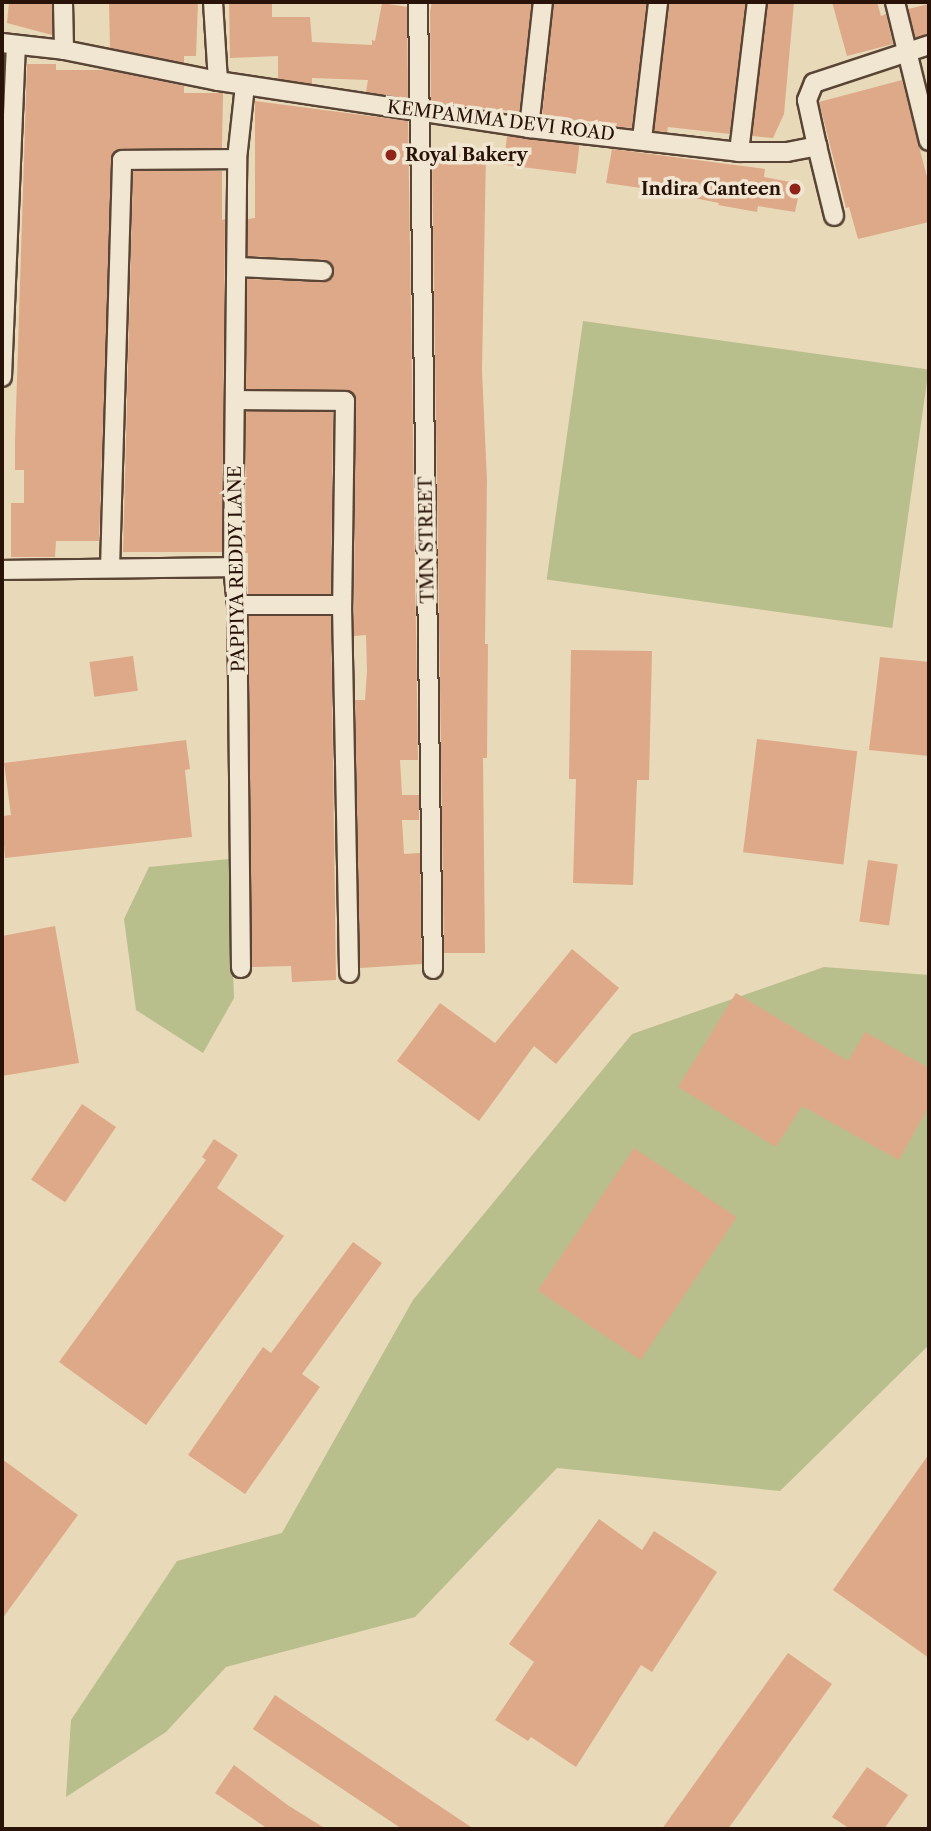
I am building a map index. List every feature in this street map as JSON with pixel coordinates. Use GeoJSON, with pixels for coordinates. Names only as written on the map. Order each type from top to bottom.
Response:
{"type":"FeatureCollection","features":[{"type":"Feature","properties":{"kind":"street"},"geometry":{"type":"LineString","coordinates":[[63,2],[64,50]]}},
{"type":"Feature","properties":{"kind":"street"},"geometry":{"type":"LineString","coordinates":[[213,2],[218,81]]}},
{"type":"Feature","properties":{"kind":"street","name":"TMN STREET"},"geometry":{"type":"LineString","coordinates":[[418,2],[433,968]]}},
{"type":"Feature","properties":{"kind":"street"},"geometry":{"type":"LineString","coordinates":[[529,128],[543,2]]}},
{"type":"Feature","properties":{"kind":"street"},"geometry":{"type":"LineString","coordinates":[[642,139],[658,2]]}},
{"type":"Feature","properties":{"kind":"street"},"geometry":{"type":"LineString","coordinates":[[739,152],[757,2]]}},
{"type":"Feature","properties":{"kind":"street"},"geometry":{"type":"LineString","coordinates":[[895,2],[929,141]]}},
{"type":"Feature","properties":{"kind":"street"},"geometry":{"type":"LineString","coordinates":[[2,377],[9,45]]}},
{"type":"Feature","properties":{"kind":"street","name":"KEMPAMMA DEVI ROAD"},"geometry":{"type":"LineString","coordinates":[[9,45],[64,50],[218,81],[529,128],[739,152],[787,152],[817,146]]}},
{"type":"Feature","properties":{"kind":"street"},"geometry":{"type":"LineString","coordinates":[[834,216],[807,100],[814,83],[929,46]]}},
{"type":"Feature","properties":{"kind":"street","name":"PAPPIYA REDDY LANE"},"geometry":{"type":"LineString","coordinates":[[241,968],[237,605],[233,567],[237,400],[237,159],[245,85]]}},
{"type":"Feature","properties":{"kind":"street"},"geometry":{"type":"LineString","coordinates":[[110,568],[122,160],[237,159]]}},
{"type":"Feature","properties":{"kind":"street"},"geometry":{"type":"LineString","coordinates":[[237,267],[323,271]]}},
{"type":"Feature","properties":{"kind":"street"},"geometry":{"type":"LineString","coordinates":[[237,400],[345,401],[342,605],[349,973]]}},
{"type":"Feature","properties":{"kind":"street"},"geometry":{"type":"LineString","coordinates":[[2,570],[233,567]]}},
{"type":"Feature","properties":{"kind":"street"},"geometry":{"type":"LineString","coordinates":[[237,605],[342,605]]}},
{"type":"Feature","properties":{"kind":"green space"},"geometry":{"type":"Polygon","coordinates":[[[583,321],[929,370],[892,628],[547,579],[583,321]]]}},
{"type":"Feature","properties":{"kind":"green space"},"geometry":{"type":"Polygon","coordinates":[[[229,859],[234,998],[203,1053],[136,1010],[124,919],[149,867],[229,859]]]}},
{"type":"Feature","properties":{"kind":"green space"},"geometry":{"type":"Polygon","coordinates":[[[824,967],[929,975],[929,1345],[780,1491],[557,1468],[415,1617],[226,1667],[166,1732],[66,1797],[71,1720],[177,1561],[282,1533],[413,1300],[632,1034],[824,967]]]}},
{"type":"Feature","properties":{"kind":"building"},"geometry":{"type":"Polygon","coordinates":[[[9,2],[52,2],[52,35],[7,23],[9,2]]]}},
{"type":"Feature","properties":{"kind":"building"},"geometry":{"type":"Polygon","coordinates":[[[109,2],[198,2],[196,56],[184,56],[184,63],[110,48],[109,2]]]}},
{"type":"Feature","properties":{"kind":"building"},"geometry":{"type":"Polygon","coordinates":[[[229,2],[272,2],[272,17],[310,17],[312,42],[372,45],[382,3],[407,7],[408,98],[366,92],[368,80],[312,78],[312,84],[278,79],[278,56],[230,58],[229,2]]]}},
{"type":"Feature","properties":{"kind":"building"},"geometry":{"type":"Polygon","coordinates":[[[432,2],[532,2],[519,115],[511,114],[511,111],[431,102],[432,2]]]}},
{"type":"Feature","properties":{"kind":"building"},"geometry":{"type":"Polygon","coordinates":[[[554,2],[647,2],[632,128],[616,127],[617,123],[542,118],[554,2]]]}},
{"type":"Feature","properties":{"kind":"building"},"geometry":{"type":"Polygon","coordinates":[[[669,2],[746,2],[730,134],[668,127],[667,132],[654,131],[669,2]]]}},
{"type":"Feature","properties":{"kind":"building"},"geometry":{"type":"Polygon","coordinates":[[[768,2],[794,2],[784,114],[773,138],[752,136],[768,2]]]}},
{"type":"Feature","properties":{"kind":"building"},"geometry":{"type":"Polygon","coordinates":[[[832,2],[877,2],[881,16],[886,14],[893,44],[847,56],[832,2]]]}},
{"type":"Feature","properties":{"kind":"building"},"geometry":{"type":"Polygon","coordinates":[[[929,4],[929,34],[915,38],[908,9],[929,4]]]}},
{"type":"Feature","properties":{"kind":"building"},"geometry":{"type":"Polygon","coordinates":[[[27,64],[56,64],[56,70],[106,70],[184,86],[184,93],[223,93],[222,148],[122,149],[112,155],[99,541],[56,541],[55,557],[11,557],[11,503],[24,503],[24,470],[15,470],[15,441],[27,64]]]}},
{"type":"Feature","properties":{"kind":"building"},"geometry":{"type":"Polygon","coordinates":[[[902,80],[929,185],[929,222],[858,239],[849,207],[846,208],[819,102],[902,80]]]}},
{"type":"Feature","properties":{"kind":"building"},"geometry":{"type":"Polygon","coordinates":[[[255,101],[408,121],[418,760],[400,760],[402,795],[419,795],[419,820],[402,820],[404,854],[420,853],[422,964],[360,968],[355,700],[365,700],[367,671],[366,635],[354,636],[355,396],[345,390],[246,389],[247,279],[323,282],[332,278],[334,271],[330,262],[324,260],[247,256],[248,219],[255,218],[255,101]]]}},
{"type":"Feature","properties":{"kind":"building"},"geometry":{"type":"Polygon","coordinates":[[[507,136],[579,145],[576,174],[503,165],[507,136]]]}},
{"type":"Feature","properties":{"kind":"building"},"geometry":{"type":"Polygon","coordinates":[[[612,149],[765,169],[764,177],[801,184],[795,212],[758,206],[757,212],[718,205],[719,203],[689,197],[690,195],[606,183],[612,149]]]}},
{"type":"Feature","properties":{"kind":"building"},"geometry":{"type":"Polygon","coordinates":[[[486,154],[482,371],[487,480],[485,644],[488,644],[487,758],[483,758],[485,953],[444,953],[432,155],[486,154]]]}},
{"type":"Feature","properties":{"kind":"building"},"geometry":{"type":"Polygon","coordinates":[[[133,171],[222,171],[222,220],[225,219],[222,552],[123,552],[133,171]]]}},
{"type":"Feature","properties":{"kind":"building"},"geometry":{"type":"Polygon","coordinates":[[[246,411],[333,412],[331,594],[248,594],[248,553],[245,553],[246,411]]]}},
{"type":"Feature","properties":{"kind":"building"},"geometry":{"type":"Polygon","coordinates":[[[248,616],[331,616],[336,980],[292,982],[291,966],[252,967],[248,616]]]}},
{"type":"Feature","properties":{"kind":"building"},"geometry":{"type":"Polygon","coordinates":[[[571,650],[652,651],[649,780],[637,780],[633,885],[573,883],[576,779],[569,779],[571,650]]]}},
{"type":"Feature","properties":{"kind":"building"},"geometry":{"type":"Polygon","coordinates":[[[133,656],[138,691],[94,697],[89,662],[133,656]]]}},
{"type":"Feature","properties":{"kind":"building"},"geometry":{"type":"Polygon","coordinates":[[[880,657],[929,662],[929,756],[869,750],[880,657]]]}},
{"type":"Feature","properties":{"kind":"building"},"geometry":{"type":"Polygon","coordinates":[[[757,739],[857,751],[843,864],[743,852],[757,739]]]}},
{"type":"Feature","properties":{"kind":"building"},"geometry":{"type":"Polygon","coordinates":[[[186,740],[190,769],[185,770],[192,837],[5,858],[2,816],[11,815],[4,763],[186,740]]]}},
{"type":"Feature","properties":{"kind":"building"},"geometry":{"type":"Polygon","coordinates":[[[868,860],[898,864],[889,926],[859,921],[868,860]]]}},
{"type":"Feature","properties":{"kind":"building"},"geometry":{"type":"Polygon","coordinates":[[[55,926],[79,1063],[2,1076],[2,936],[55,926]]]}},
{"type":"Feature","properties":{"kind":"building"},"geometry":{"type":"Polygon","coordinates":[[[572,949],[619,988],[556,1064],[534,1046],[479,1121],[397,1061],[440,1003],[495,1043],[572,949]]]}},
{"type":"Feature","properties":{"kind":"building"},"geometry":{"type":"Polygon","coordinates":[[[736,993],[848,1061],[865,1032],[929,1068],[929,1106],[899,1160],[802,1106],[776,1147],[678,1087],[736,993]]]}},
{"type":"Feature","properties":{"kind":"building"},"geometry":{"type":"Polygon","coordinates":[[[82,1104],[116,1127],[65,1202],[31,1179],[82,1104]]]}},
{"type":"Feature","properties":{"kind":"building"},"geometry":{"type":"Polygon","coordinates":[[[214,1139],[238,1155],[217,1188],[284,1236],[146,1425],[59,1362],[206,1160],[202,1157],[214,1139]]]}},
{"type":"Feature","properties":{"kind":"building"},"geometry":{"type":"Polygon","coordinates":[[[634,1148],[737,1217],[641,1360],[538,1291],[634,1148]]]}},
{"type":"Feature","properties":{"kind":"building"},"geometry":{"type":"Polygon","coordinates":[[[353,1242],[382,1263],[302,1374],[320,1387],[245,1494],[188,1455],[263,1347],[271,1353],[353,1242]]]}},
{"type":"Feature","properties":{"kind":"building"},"geometry":{"type":"Polygon","coordinates":[[[929,1454],[929,1658],[833,1590],[929,1454]]]}},
{"type":"Feature","properties":{"kind":"building"},"geometry":{"type":"Polygon","coordinates":[[[2,1459],[78,1515],[2,1619],[2,1459]]]}},
{"type":"Feature","properties":{"kind":"building"},"geometry":{"type":"Polygon","coordinates":[[[599,1519],[642,1550],[654,1531],[717,1572],[652,1672],[641,1665],[576,1767],[531,1737],[528,1741],[495,1720],[534,1662],[509,1644],[599,1519]]]}},
{"type":"Feature","properties":{"kind":"building"},"geometry":{"type":"Polygon","coordinates":[[[788,1653],[832,1684],[728,1829],[662,1829],[788,1653]]]}},
{"type":"Feature","properties":{"kind":"building"},"geometry":{"type":"Polygon","coordinates":[[[275,1695],[474,1829],[402,1829],[253,1729],[275,1695]]]}},
{"type":"Feature","properties":{"kind":"building"},"geometry":{"type":"Polygon","coordinates":[[[234,1765],[289,1806],[326,1829],[268,1829],[215,1793],[234,1765]]]}},
{"type":"Feature","properties":{"kind":"building"},"geometry":{"type":"Polygon","coordinates":[[[867,1767],[908,1795],[884,1829],[850,1829],[832,1817],[867,1767]]]}},
{"type":"Feature","properties":{"kind":"place","name":"Royal Bakery"},"geometry":{"type":"Point","coordinates":[391,155]}},
{"type":"Feature","properties":{"kind":"place","name":"Indira Canteen"},"geometry":{"type":"Point","coordinates":[795,189]}}]}
